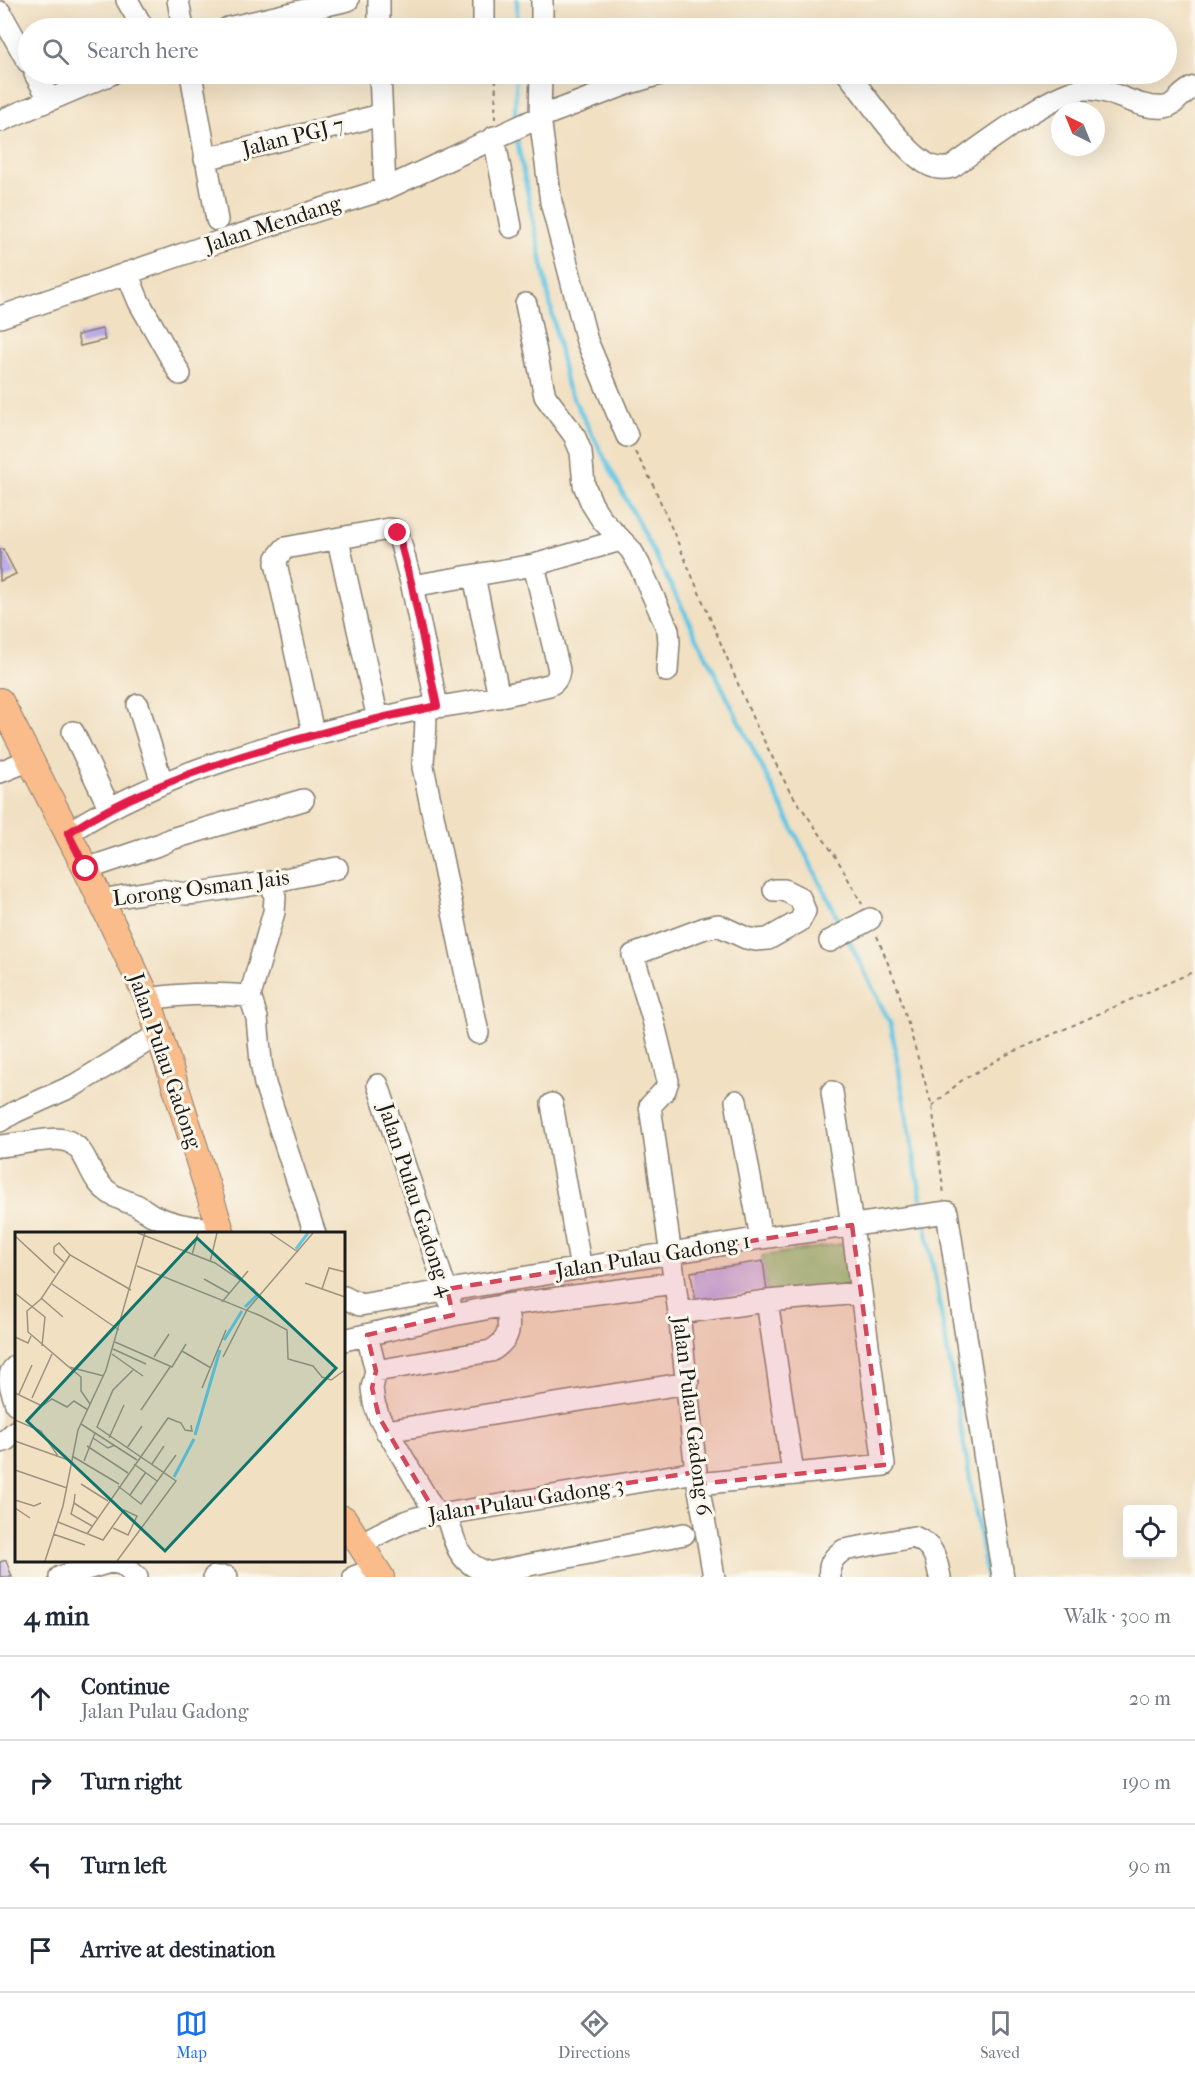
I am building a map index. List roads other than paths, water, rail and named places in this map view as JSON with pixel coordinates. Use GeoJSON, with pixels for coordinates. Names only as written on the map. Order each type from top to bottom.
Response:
{"type":"FeatureCollection","features":[{"type":"Feature","properties":{"kind":"main road","name":"Jalan Pulau Gadong"},"geometry":{"type":"LineString","coordinates":[[0,701],[86,869],[148,999],[221,1230]]}},
{"type":"Feature","properties":{"kind":"main road"},"geometry":{"type":"LineString","coordinates":[[345,1521],[360,1544],[370,1574]]}},
{"type":"Feature","properties":{"kind":"street"},"geometry":{"type":"LineString","coordinates":[[127,0],[137,18]]}},
{"type":"Feature","properties":{"kind":"street"},"geometry":{"type":"LineString","coordinates":[[178,0],[181,18]]}},
{"type":"Feature","properties":{"kind":"street"},"geometry":{"type":"LineString","coordinates":[[271,18],[348,0]]}},
{"type":"Feature","properties":{"kind":"street"},"geometry":{"type":"LineString","coordinates":[[379,0],[379,18]]}},
{"type":"Feature","properties":{"kind":"street"},"geometry":{"type":"LineString","coordinates":[[484,0],[484,18]]}},
{"type":"Feature","properties":{"kind":"street"},"geometry":{"type":"LineString","coordinates":[[542,0],[542,18]]}},
{"type":"Feature","properties":{"kind":"street"},"geometry":{"type":"LineString","coordinates":[[0,12],[18,44]]}},
{"type":"Feature","properties":{"kind":"street"},"geometry":{"type":"LineString","coordinates":[[41,84],[50,100]]}},
{"type":"Feature","properties":{"kind":"street"},"geometry":{"type":"LineString","coordinates":[[0,121],[88,84]]}},
{"type":"Feature","properties":{"kind":"street"},"geometry":{"type":"LineString","coordinates":[[193,84],[217,220]]}},
{"type":"Feature","properties":{"kind":"street"},"geometry":{"type":"LineString","coordinates":[[380,84],[385,189]]}},
{"type":"Feature","properties":{"kind":"street"},"geometry":{"type":"LineString","coordinates":[[540,84],[535,119],[551,202],[587,341],[627,436]]}},
{"type":"Feature","properties":{"kind":"street","name":"Jalan Mendang"},"geometry":{"type":"LineString","coordinates":[[0,317],[221,241],[385,189],[535,119],[627,84]]}},
{"type":"Feature","properties":{"kind":"street"},"geometry":{"type":"LineString","coordinates":[[856,84],[908,149],[930,166],[944,169],[952,167],[1038,108],[1072,93],[1095,90],[1161,107],[1174,103],[1186,90],[1195,87]]}},
{"type":"Feature","properties":{"kind":"street","name":"Jalan PGJ 7"},"geometry":{"type":"LineString","coordinates":[[205,159],[381,115]]}},
{"type":"Feature","properties":{"kind":"street"},"geometry":{"type":"LineString","coordinates":[[497,136],[511,227]]}},
{"type":"Feature","properties":{"kind":"street"},"geometry":{"type":"LineString","coordinates":[[127,273],[139,302],[180,374]]}},
{"type":"Feature","properties":{"kind":"street"},"geometry":{"type":"LineString","coordinates":[[526,304],[545,396],[574,435],[581,452],[584,485],[592,504],[602,520],[631,550],[668,630],[667,671]]}},
{"type":"Feature","properties":{"kind":"street"},"geometry":{"type":"LineString","coordinates":[[313,734],[276,563],[277,558],[285,548],[389,529],[394,530],[401,538],[412,586],[431,707],[423,751],[423,767],[478,1033]]}},
{"type":"Feature","properties":{"kind":"street"},"geometry":{"type":"LineString","coordinates":[[338,540],[378,719]]}},
{"type":"Feature","properties":{"kind":"street"},"geometry":{"type":"LineString","coordinates":[[412,586],[534,566],[621,540]]}},
{"type":"Feature","properties":{"kind":"street"},"geometry":{"type":"LineString","coordinates":[[68,833],[109,807],[162,783],[313,734],[431,707],[499,697],[555,682],[559,670],[534,566]]}},
{"type":"Feature","properties":{"kind":"street"},"geometry":{"type":"LineString","coordinates":[[474,576],[499,697]]}},
{"type":"Feature","properties":{"kind":"street"},"geometry":{"type":"LineString","coordinates":[[138,705],[162,783]]}},
{"type":"Feature","properties":{"kind":"street"},"geometry":{"type":"LineString","coordinates":[[73,732],[109,807]]}},
{"type":"Feature","properties":{"kind":"street"},"geometry":{"type":"LineString","coordinates":[[0,772],[30,760]]}},
{"type":"Feature","properties":{"kind":"street"},"geometry":{"type":"LineString","coordinates":[[86,869],[171,839],[303,800]]}},
{"type":"Feature","properties":{"kind":"street","name":"Lorong Osman Jais"},"geometry":{"type":"LineString","coordinates":[[101,900],[160,890],[186,894],[198,893],[271,882],[337,868]]}},
{"type":"Feature","properties":{"kind":"street"},"geometry":{"type":"LineString","coordinates":[[271,882],[274,912],[250,996],[257,1018],[265,1084],[315,1232]]}},
{"type":"Feature","properties":{"kind":"street","name":"Jalan Pulau Gadong 6"},"geometry":{"type":"LineString","coordinates":[[714,1577],[697,1478],[688,1383],[650,1106],[665,1090],[668,1081],[652,1016],[633,955],[718,925],[746,938],[768,939],[800,921],[805,911],[800,897],[784,890],[774,890]]}},
{"type":"Feature","properties":{"kind":"street"},"geometry":{"type":"LineString","coordinates":[[830,941],[868,920]]}},
{"type":"Feature","properties":{"kind":"street"},"geometry":{"type":"LineString","coordinates":[[148,999],[218,993],[250,996]]}},
{"type":"Feature","properties":{"kind":"street"},"geometry":{"type":"LineString","coordinates":[[0,1121],[75,1085],[159,1034]]}},
{"type":"Feature","properties":{"kind":"street","name":"Jalan Pulau Gadong 4"},"geometry":{"type":"LineString","coordinates":[[378,1085],[447,1289],[453,1315]]}},
{"type":"Feature","properties":{"kind":"street"},"geometry":{"type":"LineString","coordinates":[[679,1313],[767,1301],[860,1293],[832,1092]]}},
{"type":"Feature","properties":{"kind":"street"},"geometry":{"type":"LineString","coordinates":[[736,1101],[761,1238]]}},
{"type":"Feature","properties":{"kind":"street"},"geometry":{"type":"LineString","coordinates":[[552,1104],[581,1269]]}},
{"type":"Feature","properties":{"kind":"street"},"geometry":{"type":"LineString","coordinates":[[0,1146],[64,1140],[75,1145],[85,1155],[88,1167],[98,1181],[107,1192],[121,1201],[190,1228],[221,1230]]}},
{"type":"Feature","properties":{"kind":"street","name":"Jalan Pulau Gadong 1"},"geometry":{"type":"LineString","coordinates":[[352,1301],[581,1269],[761,1238],[944,1212],[1003,1577]]}},
{"type":"Feature","properties":{"kind":"street"},"geometry":{"type":"LineString","coordinates":[[345,1340],[506,1305],[674,1283]]}},
{"type":"Feature","properties":{"kind":"street","name":"Jalan Pulau Gadong 3"},"geometry":{"type":"LineString","coordinates":[[360,1544],[398,1525],[441,1514],[697,1478],[884,1465],[860,1293]]}},
{"type":"Feature","properties":{"kind":"street"},"geometry":{"type":"LineString","coordinates":[[767,1301],[793,1473]]}},
{"type":"Feature","properties":{"kind":"street"},"geometry":{"type":"LineString","coordinates":[[376,1371],[491,1351],[506,1337],[509,1326],[506,1305]]}},
{"type":"Feature","properties":{"kind":"street"},"geometry":{"type":"LineString","coordinates":[[367,1335],[376,1371],[372,1388],[374,1403],[387,1431],[441,1514],[460,1554],[474,1568],[489,1573],[684,1534]]}},
{"type":"Feature","properties":{"kind":"street"},"geometry":{"type":"LineString","coordinates":[[15,1367],[9,1374],[9,1380],[15,1401]]}},
{"type":"Feature","properties":{"kind":"street"},"geometry":{"type":"LineString","coordinates":[[387,1431],[688,1383]]}},
{"type":"Feature","properties":{"kind":"street"},"geometry":{"type":"LineString","coordinates":[[0,1442],[15,1432]]}},
{"type":"Feature","properties":{"kind":"street"},"geometry":{"type":"LineString","coordinates":[[829,1575],[830,1564],[834,1557],[844,1550],[914,1537],[930,1547],[936,1556],[940,1577]]}},
{"type":"Feature","properties":{"kind":"street"},"geometry":{"type":"LineString","coordinates":[[60,1577],[110,1562],[122,1564],[137,1577]]}},
{"type":"Feature","properties":{"kind":"street"},"geometry":{"type":"LineString","coordinates":[[214,1577],[227,1577]]}},
{"type":"Feature","properties":{"kind":"waterway"},"geometry":{"type":"LineString","coordinates":[[517,0],[517,18]]}},
{"type":"Feature","properties":{"kind":"waterway"},"geometry":{"type":"LineString","coordinates":[[515,122],[516,84]]}},
{"type":"Feature","properties":{"kind":"waterway"},"geometry":{"type":"LineString","coordinates":[[516,136],[567,386],[680,603],[842,927]]}},
{"type":"Feature","properties":{"kind":"waterway"},"geometry":{"type":"LineString","coordinates":[[847,937],[891,1025],[923,1209]]}},
{"type":"Feature","properties":{"kind":"waterway"},"geometry":{"type":"LineString","coordinates":[[925,1221],[987,1577]]}}]}
